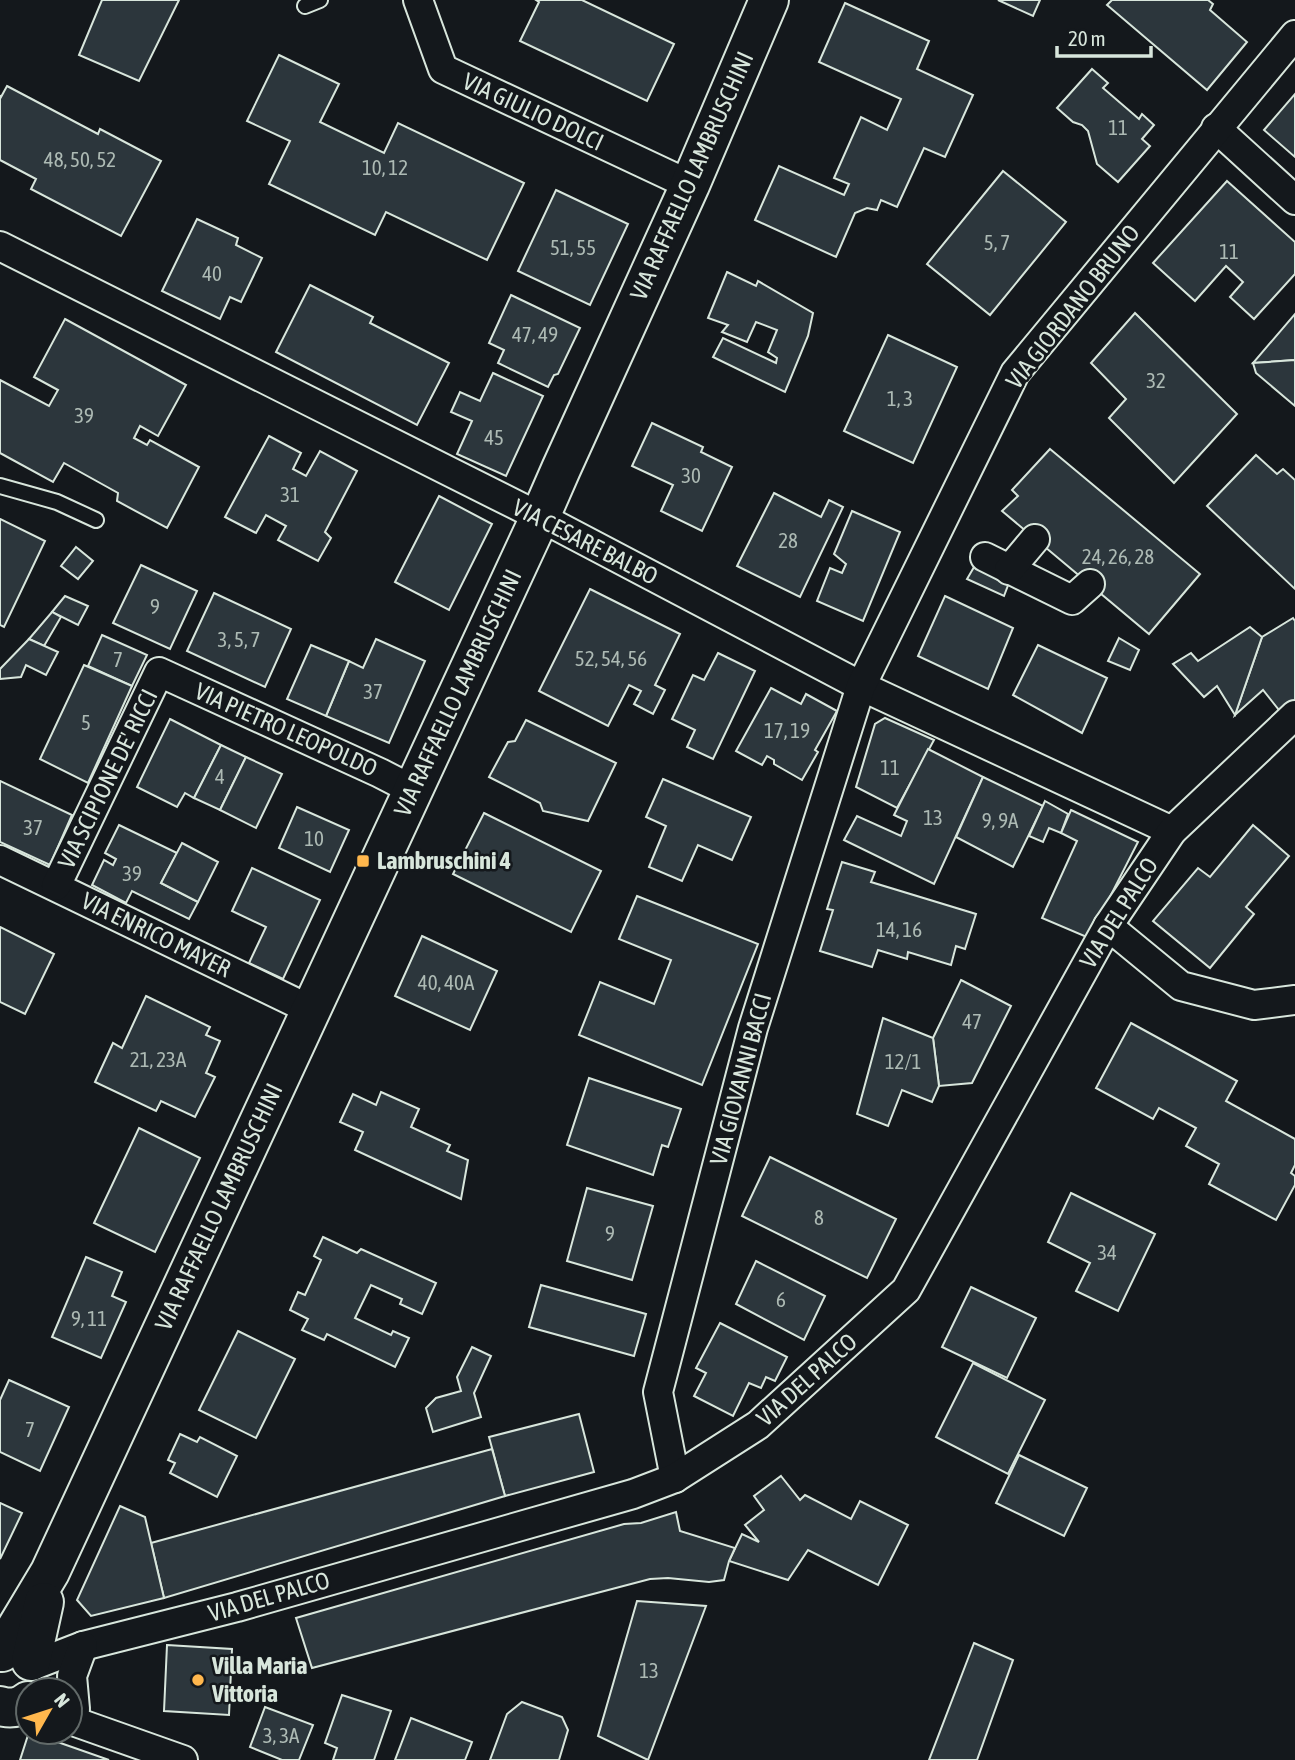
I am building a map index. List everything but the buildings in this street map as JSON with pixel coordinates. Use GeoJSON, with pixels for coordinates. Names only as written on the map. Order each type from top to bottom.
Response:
{"type":"FeatureCollection","features":[{"type":"Feature","properties":{"kind":"main road","name":"VIA RAFFAELLO LAMBRUSCHINI"},"geometry":{"type":"LineString","coordinates":[[24,1676],[50,1572],[540,517],[690,185],[769,0]]}},
{"type":"Feature","properties":{"kind":"street","name":"VIA GIULIO DOLCI"},"geometry":{"type":"LineString","coordinates":[[418,0],[443,69],[690,185]]}},
{"type":"Feature","properties":{"kind":"street","name":"VIA GIORDANO BRUNO"},"geometry":{"type":"LineString","coordinates":[[861,686],[1015,373],[1295,35]]}},
{"type":"Feature","properties":{"kind":"street"},"geometry":{"type":"LineString","coordinates":[[1216,128],[1295,200]]}},
{"type":"Feature","properties":{"kind":"street","name":"VIA CESARE BALBO"},"geometry":{"type":"LineString","coordinates":[[0,246],[540,517],[861,686],[1172,831]]}},
{"type":"Feature","properties":{"kind":"street"},"geometry":{"type":"LineString","coordinates":[[1009,570],[1035,539]]}},
{"type":"Feature","properties":{"kind":"street"},"geometry":{"type":"LineString","coordinates":[[985,557],[1072,600],[1090,584]]}},
{"type":"Feature","properties":{"kind":"street","name":"VIA PIETRO LEOPOLDO"},"geometry":{"type":"LineString","coordinates":[[159,672],[413,790]]}},
{"type":"Feature","properties":{"kind":"street","name":"VIA SCIPIONE DE' RICCI"},"geometry":{"type":"LineString","coordinates":[[56,886],[159,672]]}},
{"type":"Feature","properties":{"kind":"street","name":"VIA GIOVANNI BACCI"},"geometry":{"type":"LineString","coordinates":[[675,1478],[657,1392],[753,1028],[861,686]]}},
{"type":"Feature","properties":{"kind":"street","name":"VIA DEL PALCO"},"geometry":{"type":"LineString","coordinates":[[39,1676],[83,1646],[237,1607],[632,1494],[675,1478],[758,1425],[906,1290],[1108,926],[1172,831],[1295,715]]}},
{"type":"Feature","properties":{"kind":"street","name":"VIA ENRICO MAYER"},"geometry":{"type":"LineString","coordinates":[[0,860],[311,1010]]}},
{"type":"Feature","properties":{"kind":"street"},"geometry":{"type":"LineString","coordinates":[[1108,926],[1181,986],[1254,1005],[1295,1000]]}},
{"type":"Feature","properties":{"kind":"street"},"geometry":{"type":"LineString","coordinates":[[72,1676],[83,1646]]}},
{"type":"Feature","properties":{"kind":"street"},"geometry":{"type":"LineString","coordinates":[[84,1719],[183,1760]]}},
{"type":"Feature","properties":{"kind":"lane"},"geometry":{"type":"LineString","coordinates":[[305,6],[320,0]]}},
{"type":"Feature","properties":{"kind":"lane"},"geometry":{"type":"LineString","coordinates":[[0,486],[57,502],[96,520]]}},
{"type":"Feature","properties":{"kind":"place","name":"Lambruschini 4"},"geometry":{"type":"Point","coordinates":[363,861]}},
{"type":"Feature","properties":{"kind":"place","name":"Villa Maria Vittoria"},"geometry":{"type":"Point","coordinates":[198,1680]}}]}
